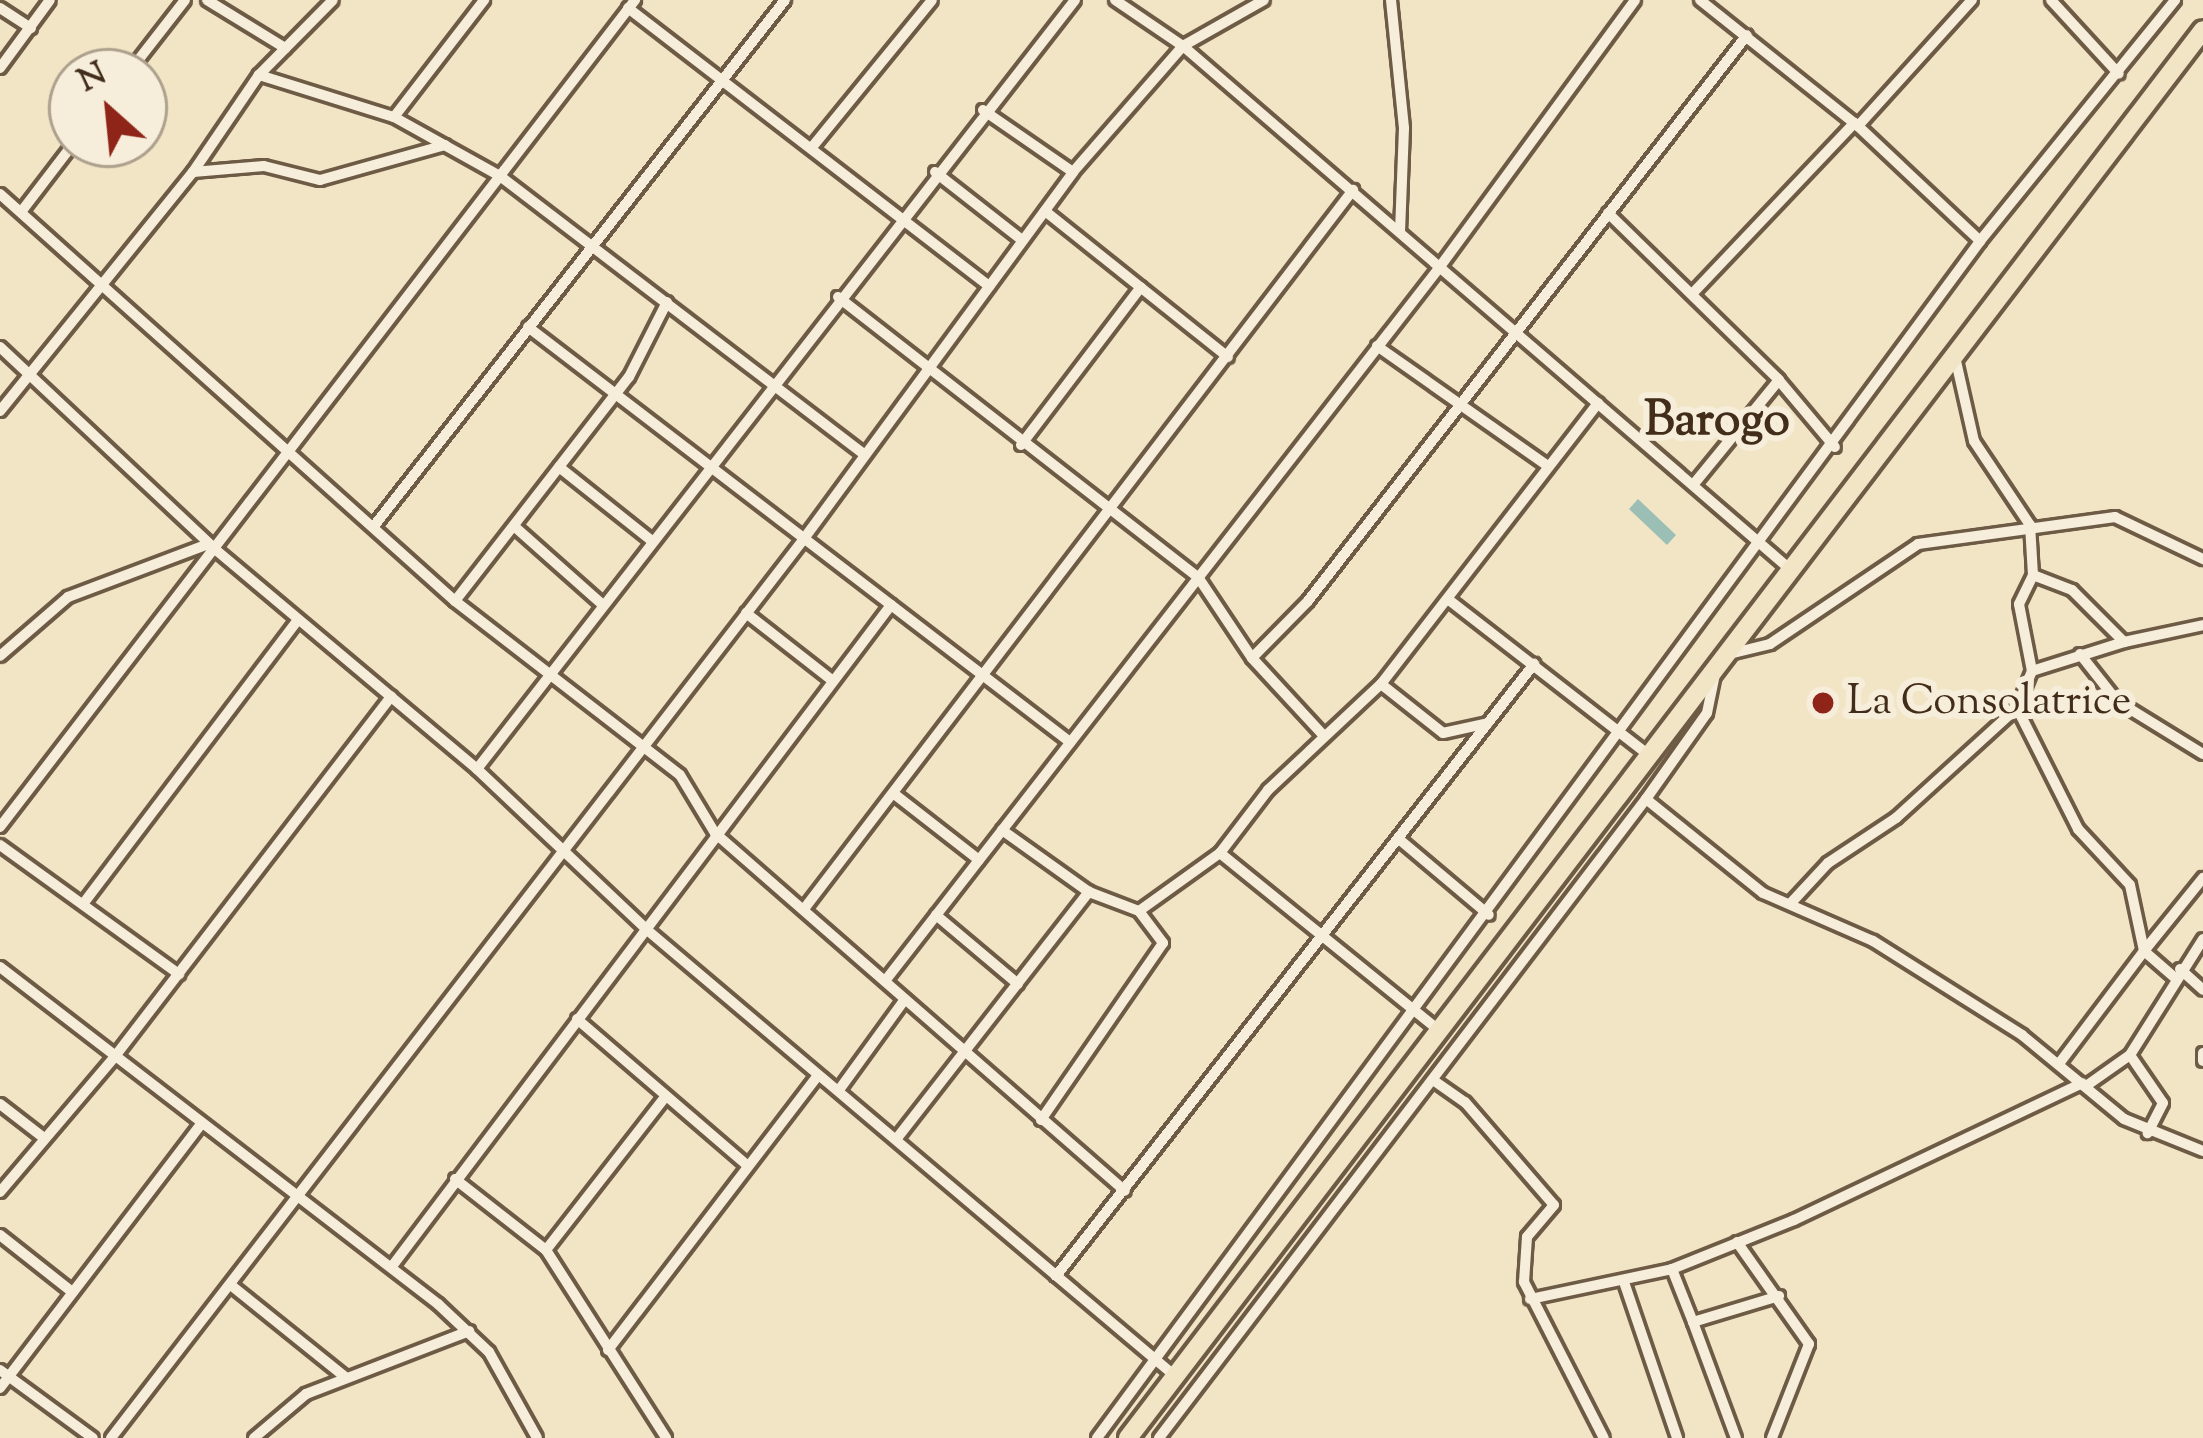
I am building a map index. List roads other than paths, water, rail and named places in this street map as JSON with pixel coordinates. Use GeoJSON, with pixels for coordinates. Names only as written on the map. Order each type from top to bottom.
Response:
{"type":"FeatureCollection","features":[{"type":"Feature","properties":{"kind":"highway"},"geometry":{"type":"LineString","coordinates":[[1128,1438],[2203,30]]}},
{"type":"Feature","properties":{"kind":"street"},"geometry":{"type":"LineString","coordinates":[[0,68],[50,0]]}},
{"type":"Feature","properties":{"kind":"street"},"geometry":{"type":"LineString","coordinates":[[148,48],[185,0]]}},
{"type":"Feature","properties":{"kind":"street"},"geometry":{"type":"LineString","coordinates":[[207,0],[285,48]]}},
{"type":"Feature","properties":{"kind":"street"},"geometry":{"type":"LineString","coordinates":[[0,411],[193,172],[260,75],[333,0]]}},
{"type":"Feature","properties":{"kind":"street"},"geometry":{"type":"LineString","coordinates":[[394,117],[484,0]]}},
{"type":"Feature","properties":{"kind":"street"},"geometry":{"type":"LineString","coordinates":[[374,526],[785,0]]}},
{"type":"Feature","properties":{"kind":"street"},"geometry":{"type":"LineString","coordinates":[[813,146],[932,0]]}},
{"type":"Feature","properties":{"kind":"street"},"geometry":{"type":"LineString","coordinates":[[477,769],[899,218],[1075,0]]}},
{"type":"Feature","properties":{"kind":"street"},"geometry":{"type":"LineString","coordinates":[[1114,0],[1183,46],[1792,571]]}},
{"type":"Feature","properties":{"kind":"street"},"geometry":{"type":"LineString","coordinates":[[111,1438],[803,540],[1072,172],[1183,46],[1264,0]]}},
{"type":"Feature","properties":{"kind":"street"},"geometry":{"type":"LineString","coordinates":[[1391,0],[1404,128],[1400,232]]}},
{"type":"Feature","properties":{"kind":"street"},"geometry":{"type":"LineString","coordinates":[[885,981],[1439,268],[1635,0]]}},
{"type":"Feature","properties":{"kind":"street"},"geometry":{"type":"LineString","coordinates":[[1700,0],[1856,124],[1980,241]]}},
{"type":"Feature","properties":{"kind":"street"},"geometry":{"type":"LineString","coordinates":[[1692,294],[1972,0]]}},
{"type":"Feature","properties":{"kind":"street"},"geometry":{"type":"LineString","coordinates":[[2051,0],[2119,74]]}},
{"type":"Feature","properties":{"kind":"street"},"geometry":{"type":"LineString","coordinates":[[1097,1438],[1489,915],[1758,542],[1835,447],[1980,241],[2175,0]]}},
{"type":"Feature","properties":{"kind":"street"},"geometry":{"type":"LineString","coordinates":[[0,827],[99,689],[631,4],[721,80],[813,146],[989,286]]}},
{"type":"Feature","properties":{"kind":"street"},"geometry":{"type":"LineString","coordinates":[[0,8],[31,28]]}},
{"type":"Feature","properties":{"kind":"street"},"geometry":{"type":"LineString","coordinates":[[1252,658],[1308,601],[1747,35]]}},
{"type":"Feature","properties":{"kind":"street"},"geometry":{"type":"LineString","coordinates":[[260,75],[394,117],[500,176],[866,455]]}},
{"type":"Feature","properties":{"kind":"street"},"geometry":{"type":"LineString","coordinates":[[983,110],[1072,172]]}},
{"type":"Feature","properties":{"kind":"street"},"geometry":{"type":"LineString","coordinates":[[193,172],[264,166],[310,179],[343,178],[445,145]]}},
{"type":"Feature","properties":{"kind":"street"},"geometry":{"type":"LineString","coordinates":[[21,212],[55,168]]}},
{"type":"Feature","properties":{"kind":"street"},"geometry":{"type":"LineString","coordinates":[[935,172],[1022,240]]}},
{"type":"Feature","properties":{"kind":"street"},"geometry":{"type":"LineString","coordinates":[[804,909],[1353,190]]}},
{"type":"Feature","properties":{"kind":"street"},"geometry":{"type":"LineString","coordinates":[[0,194],[105,283],[455,601],[680,775],[715,833],[1125,1191]]}},
{"type":"Feature","properties":{"kind":"street"},"geometry":{"type":"LineString","coordinates":[[1045,211],[1228,357]]}},
{"type":"Feature","properties":{"kind":"street"},"geometry":{"type":"LineString","coordinates":[[1608,213],[1778,380],[1835,447]]}},
{"type":"Feature","properties":{"kind":"street"},"geometry":{"type":"LineString","coordinates":[[1021,445],[1141,287]]}},
{"type":"Feature","properties":{"kind":"street"},"geometry":{"type":"LineString","coordinates":[[838,297],[1021,445],[1198,577],[1252,658],[1322,735]]}},
{"type":"Feature","properties":{"kind":"street"},"geometry":{"type":"LineString","coordinates":[[455,601],[615,394],[668,302]]}},
{"type":"Feature","properties":{"kind":"street"},"geometry":{"type":"LineString","coordinates":[[528,327],[1070,742]]}},
{"type":"Feature","properties":{"kind":"street"},"geometry":{"type":"LineString","coordinates":[[1377,346],[1548,466]]}},
{"type":"Feature","properties":{"kind":"street"},"geometry":{"type":"LineString","coordinates":[[0,347],[212,547],[477,769],[646,929],[898,1137],[1175,1376]]}},
{"type":"Feature","properties":{"kind":"street"},"geometry":{"type":"LineString","coordinates":[[1790,904],[1828,863],[1896,818],[2017,708],[2032,671],[2019,604],[2033,575],[2030,525],[1974,441],[1955,356]]}},
{"type":"Feature","properties":{"kind":"street"},"geometry":{"type":"LineString","coordinates":[[1693,485],[1778,380]]}},
{"type":"Feature","properties":{"kind":"street"},"geometry":{"type":"LineString","coordinates":[[1139,911],[1220,853],[1322,735],[1382,684],[1598,403]]}},
{"type":"Feature","properties":{"kind":"street"},"geometry":{"type":"LineString","coordinates":[[559,467],[652,541]]}},
{"type":"Feature","properties":{"kind":"street"},"geometry":{"type":"LineString","coordinates":[[1159,1438],[1646,799],[1707,713],[1720,662],[1770,644],[1918,544],[2114,517],[2203,559]]}},
{"type":"Feature","properties":{"kind":"street"},"geometry":{"type":"LineString","coordinates":[[515,527],[603,605]]}},
{"type":"Feature","properties":{"kind":"street"},"geometry":{"type":"LineString","coordinates":[[0,656],[68,597],[212,547]]}},
{"type":"Feature","properties":{"kind":"street"},"geometry":{"type":"LineString","coordinates":[[2033,575],[2072,590],[2124,642]]}},
{"type":"Feature","properties":{"kind":"street"},"geometry":{"type":"LineString","coordinates":[[1449,600],[1650,756]]}},
{"type":"Feature","properties":{"kind":"street"},"geometry":{"type":"LineString","coordinates":[[393,1265],[715,833],[892,605]]}},
{"type":"Feature","properties":{"kind":"street"},"geometry":{"type":"LineString","coordinates":[[746,614],[833,681]]}},
{"type":"Feature","properties":{"kind":"street"},"geometry":{"type":"LineString","coordinates":[[83,904],[296,622]]}},
{"type":"Feature","properties":{"kind":"street"},"geometry":{"type":"LineString","coordinates":[[2032,671],[2124,642],[2203,625]]}},
{"type":"Feature","properties":{"kind":"street"},"geometry":{"type":"LineString","coordinates":[[2080,654],[2115,699],[2203,754]]}},
{"type":"Feature","properties":{"kind":"street"},"geometry":{"type":"LineString","coordinates":[[1056,1276],[1534,664]]}},
{"type":"Feature","properties":{"kind":"street"},"geometry":{"type":"LineString","coordinates":[[1382,684],[1443,733],[1488,723]]}},
{"type":"Feature","properties":{"kind":"street"},"geometry":{"type":"LineString","coordinates":[[0,1192],[116,1055],[391,697]]}},
{"type":"Feature","properties":{"kind":"street"},"geometry":{"type":"LineString","coordinates":[[2017,708],[2078,830],[2130,885],[2144,950],[2203,990]]}},
{"type":"Feature","properties":{"kind":"street"},"geometry":{"type":"LineString","coordinates":[[893,793],[979,860]]}},
{"type":"Feature","properties":{"kind":"street"},"geometry":{"type":"LineString","coordinates":[[1646,799],[1720,862],[1790,904],[1873,941],[2059,1064],[2148,1133],[2203,1150]]}},
{"type":"Feature","properties":{"kind":"street"},"geometry":{"type":"LineString","coordinates":[[1002,830],[1089,892],[1139,911],[1162,936],[1161,950],[1040,1120]]}},
{"type":"Feature","properties":{"kind":"street"},"geometry":{"type":"LineString","coordinates":[[1400,840],[1489,915]]}},
{"type":"Feature","properties":{"kind":"street"},"geometry":{"type":"LineString","coordinates":[[0,845],[179,974]]}},
{"type":"Feature","properties":{"kind":"street"},"geometry":{"type":"LineString","coordinates":[[1220,853],[1440,1031]]}},
{"type":"Feature","properties":{"kind":"street"},"geometry":{"type":"LineString","coordinates":[[2059,1064],[2203,878]]}},
{"type":"Feature","properties":{"kind":"street"},"geometry":{"type":"LineString","coordinates":[[898,1137],[1089,892]]}},
{"type":"Feature","properties":{"kind":"street"},"geometry":{"type":"LineString","coordinates":[[936,915],[1018,984]]}},
{"type":"Feature","properties":{"kind":"street"},"geometry":{"type":"LineString","coordinates":[[1530,1299],[1672,1269],[2084,1084],[2130,1054],[2177,973],[2203,939]]}},
{"type":"Feature","properties":{"kind":"street"},"geometry":{"type":"LineString","coordinates":[[0,967],[393,1265],[470,1331],[537,1438]]}},
{"type":"Feature","properties":{"kind":"street"},"geometry":{"type":"LineString","coordinates":[[839,1090],[905,999]]}},
{"type":"Feature","properties":{"kind":"street"},"geometry":{"type":"LineString","coordinates":[[577,1019],[747,1165]]}},
{"type":"Feature","properties":{"kind":"street"},"geometry":{"type":"LineString","coordinates":[[2130,1054],[2163,1103],[2148,1133]]}},
{"type":"Feature","properties":{"kind":"street"},"geometry":{"type":"LineString","coordinates":[[608,1350],[818,1075]]}},
{"type":"Feature","properties":{"kind":"street"},"geometry":{"type":"LineString","coordinates":[[1433,1080],[1465,1102],[1553,1205],[1527,1237],[1530,1299],[1604,1438]]}},
{"type":"Feature","properties":{"kind":"street"},"geometry":{"type":"LineString","coordinates":[[546,1250],[666,1096]]}},
{"type":"Feature","properties":{"kind":"street"},"geometry":{"type":"LineString","coordinates":[[0,1104],[44,1138]]}},
{"type":"Feature","properties":{"kind":"street"},"geometry":{"type":"LineString","coordinates":[[0,1388],[4,1373],[202,1123]]}},
{"type":"Feature","properties":{"kind":"street"},"geometry":{"type":"LineString","coordinates":[[455,1179],[546,1250],[666,1438]]}},
{"type":"Feature","properties":{"kind":"street"},"geometry":{"type":"LineString","coordinates":[[0,1235],[71,1291]]}},
{"type":"Feature","properties":{"kind":"street"},"geometry":{"type":"LineString","coordinates":[[1737,1242],[1809,1344],[1772,1438]]}},
{"type":"Feature","properties":{"kind":"street"},"geometry":{"type":"LineString","coordinates":[[1672,1269],[1736,1438]]}},
{"type":"Feature","properties":{"kind":"street"},"geometry":{"type":"LineString","coordinates":[[1624,1282],[1677,1438]]}},
{"type":"Feature","properties":{"kind":"street"},"geometry":{"type":"LineString","coordinates":[[232,1286],[345,1377]]}},
{"type":"Feature","properties":{"kind":"street"},"geometry":{"type":"LineString","coordinates":[[1693,1322],[1779,1296]]}},
{"type":"Feature","properties":{"kind":"street"},"geometry":{"type":"LineString","coordinates":[[254,1438],[274,1414],[345,1377],[470,1331]]}},
{"type":"Feature","properties":{"kind":"street"},"geometry":{"type":"LineString","coordinates":[[4,1373],[93,1438]]}},
{"type":"Feature","properties":{"kind":"water"},"geometry":{"type":"Polygon","coordinates":[[[1638,499],[1676,535],[1667,545],[1629,509],[1638,499]]]}},
{"type":"Feature","properties":{"kind":"place","name":"La Consolatrice"},"geometry":{"type":"Point","coordinates":[1823,703]}},
{"type":"Feature","properties":{"kind":"district","name":"Barogo"},"geometry":{"type":"Point","coordinates":[1717,423]}}]}
